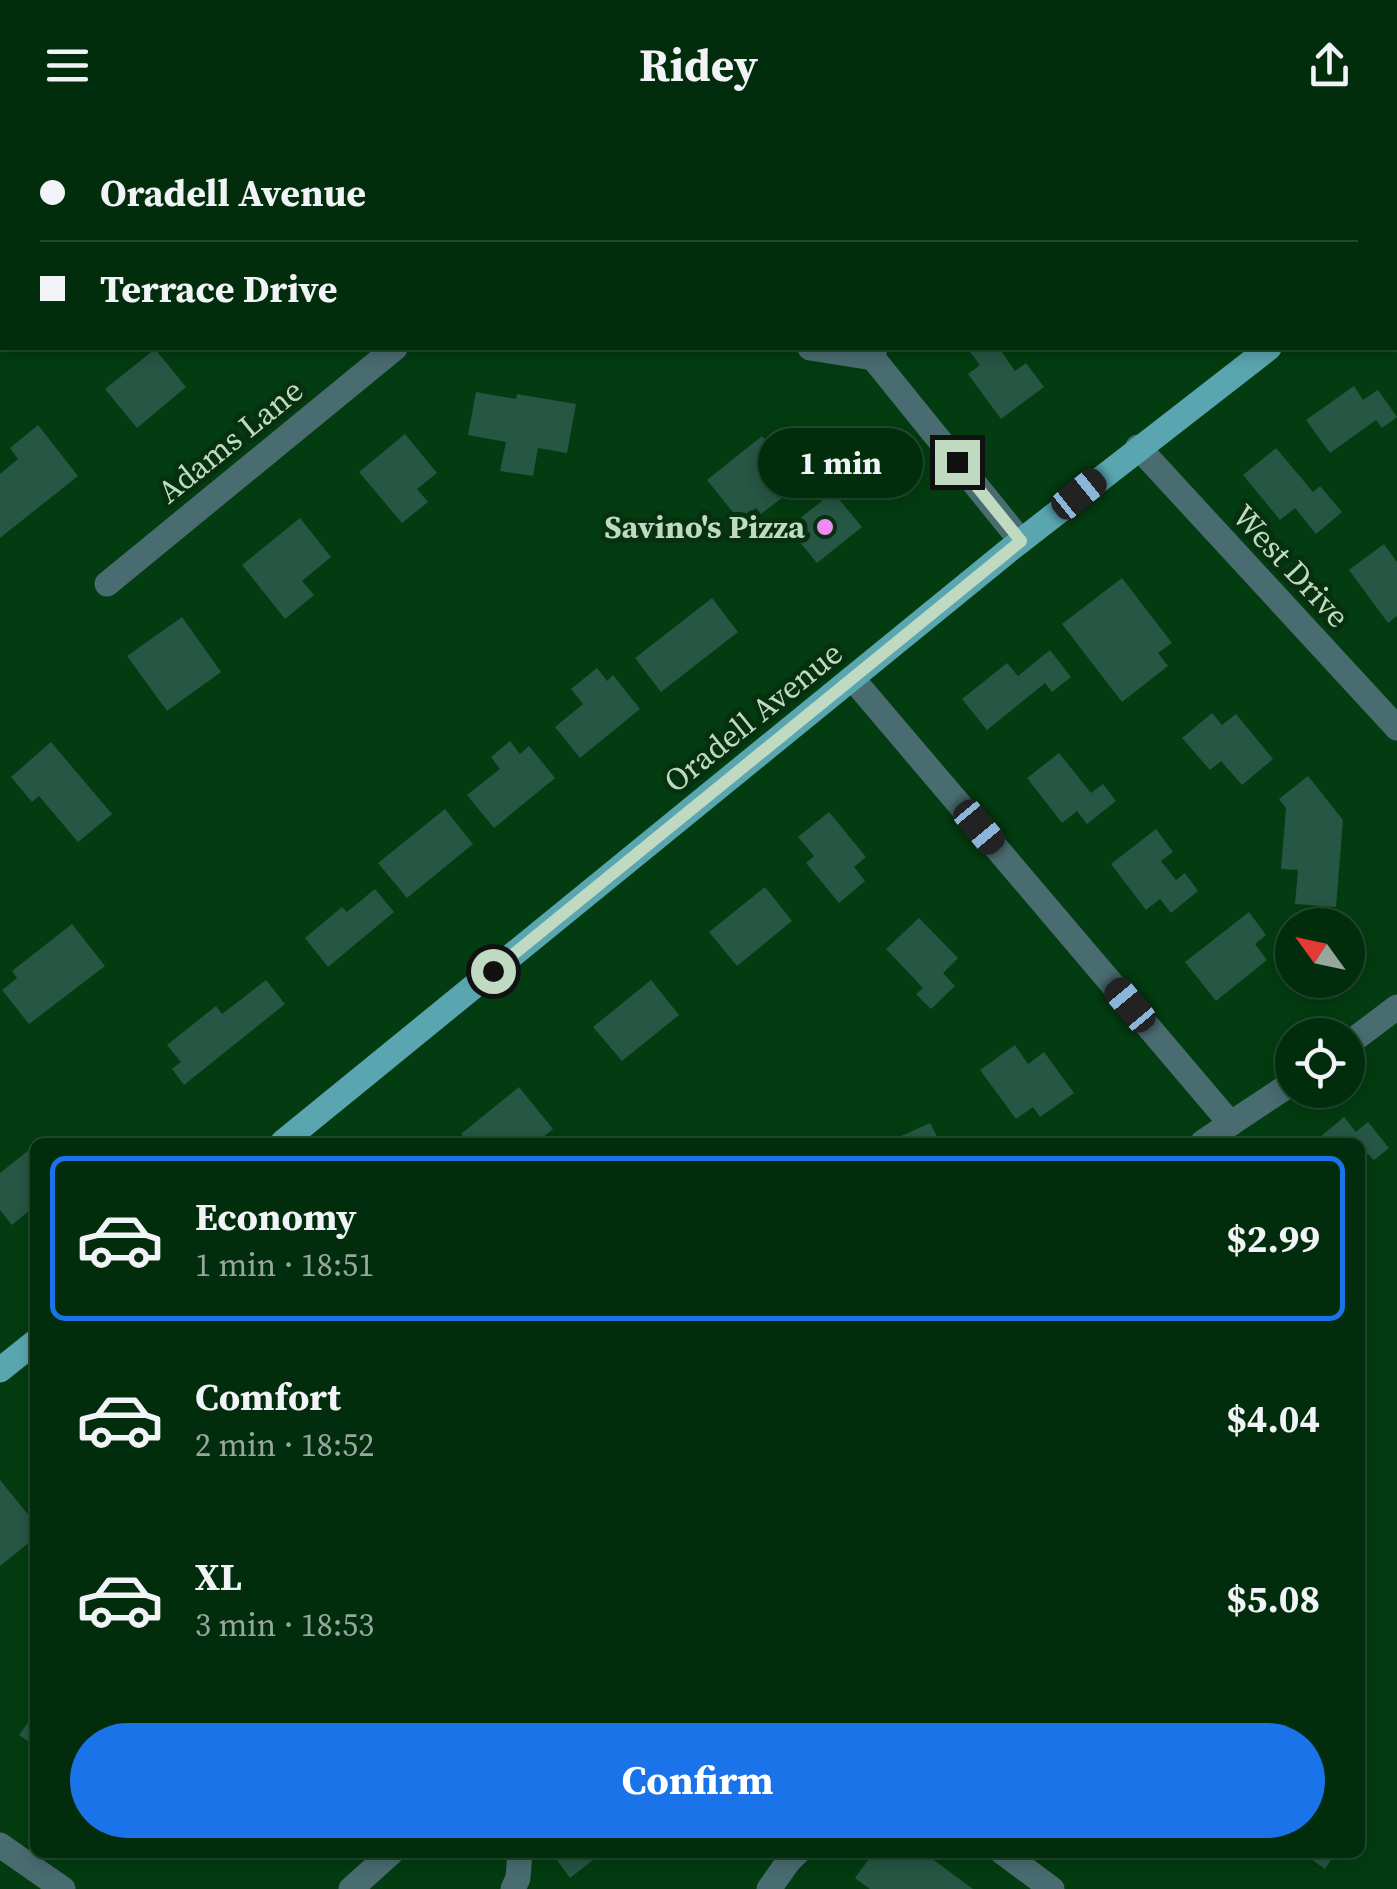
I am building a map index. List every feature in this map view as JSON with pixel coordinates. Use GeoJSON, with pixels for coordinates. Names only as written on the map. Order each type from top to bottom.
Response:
{"type":"FeatureCollection","features":[{"type":"Feature","properties":{"kind":"main road","name":"Oradell Avenue"},"geometry":{"type":"LineString","coordinates":[[288,1138],[1021,541],[1267,350]]}},
{"type":"Feature","properties":{"kind":"main road"},"geometry":{"type":"LineString","coordinates":[[0,1370],[30,1346]]}},
{"type":"Feature","properties":{"kind":"street","name":"Adams Lane"},"geometry":{"type":"LineString","coordinates":[[107,584],[393,350]]}},
{"type":"Feature","properties":{"kind":"street"},"geometry":{"type":"LineString","coordinates":[[842,350],[874,352],[1021,541]]}},
{"type":"Feature","properties":{"kind":"street","name":"West Drive"},"geometry":{"type":"LineString","coordinates":[[1138,447],[1397,728]]}},
{"type":"Feature","properties":{"kind":"street"},"geometry":{"type":"LineString","coordinates":[[852,678],[1232,1124]]}},
{"type":"Feature","properties":{"kind":"street"},"geometry":{"type":"LineString","coordinates":[[1365,1031],[1397,1007]]}},
{"type":"Feature","properties":{"kind":"street"},"geometry":{"type":"LineString","coordinates":[[1210,1138],[1275,1095]]}},
{"type":"Feature","properties":{"kind":"street"},"geometry":{"type":"LineString","coordinates":[[0,1845],[63,1889]]}},
{"type":"Feature","properties":{"kind":"street"},"geometry":{"type":"LineString","coordinates":[[351,1889],[385,1858]]}},
{"type":"Feature","properties":{"kind":"street"},"geometry":{"type":"LineString","coordinates":[[513,1889],[520,1858]]}},
{"type":"Feature","properties":{"kind":"street"},"geometry":{"type":"LineString","coordinates":[[779,1885],[795,1858]]}},
{"type":"Feature","properties":{"kind":"street"},"geometry":{"type":"LineString","coordinates":[[1010,1858],[1052,1889]]}},
{"type":"Feature","properties":{"kind":"building"},"geometry":{"type":"Polygon","coordinates":[[[154,350],[186,387],[137,428],[105,389],[154,350]]]}},
{"type":"Feature","properties":{"kind":"building"},"geometry":{"type":"Polygon","coordinates":[[[969,350],[1000,350],[1015,371],[1026,363],[1044,387],[1001,419],[968,374],[980,365],[969,350]]]}},
{"type":"Feature","properties":{"kind":"building"},"geometry":{"type":"Polygon","coordinates":[[[1354,386],[1363,400],[1378,390],[1397,417],[1382,428],[1376,420],[1330,453],[1306,420],[1354,386]]]}},
{"type":"Feature","properties":{"kind":"building"},"geometry":{"type":"Polygon","coordinates":[[[476,392],[576,404],[567,453],[538,448],[533,476],[500,471],[506,442],[468,435],[476,392]]]}},
{"type":"Feature","properties":{"kind":"building"},"geometry":{"type":"Polygon","coordinates":[[[38,425],[78,476],[0,538],[0,474],[18,459],[10,448],[38,425]]]}},
{"type":"Feature","properties":{"kind":"building"},"geometry":{"type":"Polygon","coordinates":[[[405,434],[437,473],[417,489],[428,502],[402,523],[359,472],[405,434]]]}},
{"type":"Feature","properties":{"kind":"building"},"geometry":{"type":"Polygon","coordinates":[[[762,436],[800,484],[761,514],[756,508],[740,521],[707,480],[762,436]]]}},
{"type":"Feature","properties":{"kind":"building"},"geometry":{"type":"Polygon","coordinates":[[[1276,448],[1313,492],[1320,486],[1342,512],[1316,534],[1295,508],[1280,520],[1243,475],[1276,448]]]}},
{"type":"Feature","properties":{"kind":"building","name":"Savino's Pizza"},"geometry":{"type":"Polygon","coordinates":[[[833,492],[862,527],[817,563],[788,528],[833,492]]]}},
{"type":"Feature","properties":{"kind":"building"},"geometry":{"type":"Polygon","coordinates":[[[300,518],[331,557],[302,581],[314,595],[285,619],[242,565],[300,518]]]}},
{"type":"Feature","properties":{"kind":"building"},"geometry":{"type":"Polygon","coordinates":[[[1384,544],[1397,562],[1397,616],[1388,623],[1349,570],[1384,544]]]}},
{"type":"Feature","properties":{"kind":"building"},"geometry":{"type":"Polygon","coordinates":[[[1122,578],[1172,643],[1158,653],[1168,666],[1122,702],[1062,624],[1122,578]]]}},
{"type":"Feature","properties":{"kind":"building"},"geometry":{"type":"Polygon","coordinates":[[[712,598],[738,632],[661,692],[635,658],[712,598]]]}},
{"type":"Feature","properties":{"kind":"building"},"geometry":{"type":"Polygon","coordinates":[[[182,617],[221,672],[167,711],[127,656],[182,617]]]}},
{"type":"Feature","properties":{"kind":"building"},"geometry":{"type":"Polygon","coordinates":[[[1050,650],[1071,677],[1052,692],[1045,683],[987,730],[962,699],[1007,663],[1018,676],[1050,650]]]}},
{"type":"Feature","properties":{"kind":"building"},"geometry":{"type":"Polygon","coordinates":[[[597,668],[607,681],[613,675],[640,709],[580,758],[555,727],[583,704],[571,689],[597,668]]]}},
{"type":"Feature","properties":{"kind":"building"},"geometry":{"type":"Polygon","coordinates":[[[1212,713],[1222,725],[1236,714],[1273,759],[1242,785],[1221,761],[1210,770],[1182,738],[1212,713]]]}},
{"type":"Feature","properties":{"kind":"building"},"geometry":{"type":"Polygon","coordinates":[[[510,741],[520,754],[529,746],[555,778],[494,828],[467,795],[500,769],[491,757],[510,741]]]}},
{"type":"Feature","properties":{"kind":"building"},"geometry":{"type":"Polygon","coordinates":[[[51,742],[112,814],[78,842],[39,796],[32,802],[11,777],[51,742]]]}},
{"type":"Feature","properties":{"kind":"building"},"geometry":{"type":"Polygon","coordinates":[[[1059,753],[1091,793],[1103,784],[1116,801],[1087,824],[1077,811],[1062,823],[1027,778],[1059,753]]]}},
{"type":"Feature","properties":{"kind":"building"},"geometry":{"type":"Polygon","coordinates":[[[1308,776],[1343,820],[1336,907],[1295,904],[1298,870],[1281,869],[1286,808],[1279,799],[1308,776]]]}},
{"type":"Feature","properties":{"kind":"building"},"geometry":{"type":"Polygon","coordinates":[[[445,809],[473,844],[407,898],[378,863],[445,809]]]}},
{"type":"Feature","properties":{"kind":"building"},"geometry":{"type":"Polygon","coordinates":[[[829,812],[866,857],[854,867],[865,881],[839,903],[806,863],[814,856],[798,837],[829,812]]]}},
{"type":"Feature","properties":{"kind":"building"},"geometry":{"type":"Polygon","coordinates":[[[1156,829],[1173,852],[1161,861],[1176,880],[1185,873],[1198,891],[1171,913],[1160,899],[1146,910],[1111,864],[1156,829]]]}},
{"type":"Feature","properties":{"kind":"building"},"geometry":{"type":"Polygon","coordinates":[[[765,887],[792,921],[737,966],[709,932],[765,887]]]}},
{"type":"Feature","properties":{"kind":"building"},"geometry":{"type":"Polygon","coordinates":[[[375,889],[394,912],[328,967],[305,938],[342,907],[347,912],[375,889]]]}},
{"type":"Feature","properties":{"kind":"building"},"geometry":{"type":"Polygon","coordinates":[[[1249,912],[1266,935],[1255,944],[1267,960],[1216,1001],[1185,962],[1249,912]]]}},
{"type":"Feature","properties":{"kind":"building"},"geometry":{"type":"Polygon","coordinates":[[[919,918],[958,958],[943,973],[955,986],[931,1009],[916,994],[923,988],[886,949],[919,918]]]}},
{"type":"Feature","properties":{"kind":"building"},"geometry":{"type":"Polygon","coordinates":[[[72,924],[105,966],[29,1024],[2,990],[17,978],[12,971],[72,924]]]}},
{"type":"Feature","properties":{"kind":"building"},"geometry":{"type":"Polygon","coordinates":[[[266,980],[285,1004],[184,1085],[172,1069],[181,1062],[167,1045],[216,1006],[222,1014],[266,980]]]}},
{"type":"Feature","properties":{"kind":"building"},"geometry":{"type":"Polygon","coordinates":[[[651,980],[679,1015],[622,1061],[593,1027],[651,980]]]}},
{"type":"Feature","properties":{"kind":"building"},"geometry":{"type":"Polygon","coordinates":[[[1015,1045],[1028,1064],[1044,1052],[1074,1093],[1040,1117],[1033,1107],[1016,1119],[980,1070],[1015,1045]]]}},
{"type":"Feature","properties":{"kind":"building"},"geometry":{"type":"Polygon","coordinates":[[[519,1087],[553,1129],[542,1138],[464,1138],[461,1134],[519,1087]]]}},
{"type":"Feature","properties":{"kind":"building"},"geometry":{"type":"Polygon","coordinates":[[[1344,1117],[1356,1132],[1368,1122],[1389,1148],[1374,1160],[1368,1154],[1365,1156],[1365,1138],[1319,1138],[1344,1117]]]}},
{"type":"Feature","properties":{"kind":"building"},"geometry":{"type":"Polygon","coordinates":[[[930,1123],[938,1138],[897,1138],[930,1123]]]}},
{"type":"Feature","properties":{"kind":"building"},"geometry":{"type":"Polygon","coordinates":[[[30,1149],[30,1210],[12,1225],[0,1210],[0,1173],[30,1149]]]}},
{"type":"Feature","properties":{"kind":"building"},"geometry":{"type":"Polygon","coordinates":[[[0,1480],[30,1517],[30,1542],[0,1566],[0,1480]]]}},
{"type":"Feature","properties":{"kind":"building"},"geometry":{"type":"Polygon","coordinates":[[[30,1720],[30,1743],[19,1735],[30,1720]]]}},
{"type":"Feature","properties":{"kind":"building"},"geometry":{"type":"Polygon","coordinates":[[[555,1858],[596,1858],[570,1878],[555,1858]]]}},
{"type":"Feature","properties":{"kind":"building"},"geometry":{"type":"Polygon","coordinates":[[[870,1858],[931,1858],[973,1889],[870,1889],[855,1878],[870,1858]]]}},
{"type":"Feature","properties":{"kind":"building"},"geometry":{"type":"Polygon","coordinates":[[[1309,1858],[1332,1858],[1325,1869],[1309,1858]]]}},
{"type":"Feature","properties":{"kind":"place","name":"Savino's Pizza"},"geometry":{"type":"Point","coordinates":[825,527]}},
{"type":"Feature","properties":{"kind":"route"},"geometry":{"type":"LineString","coordinates":[[493,971],[1021,541],[957,462]]}}]}
